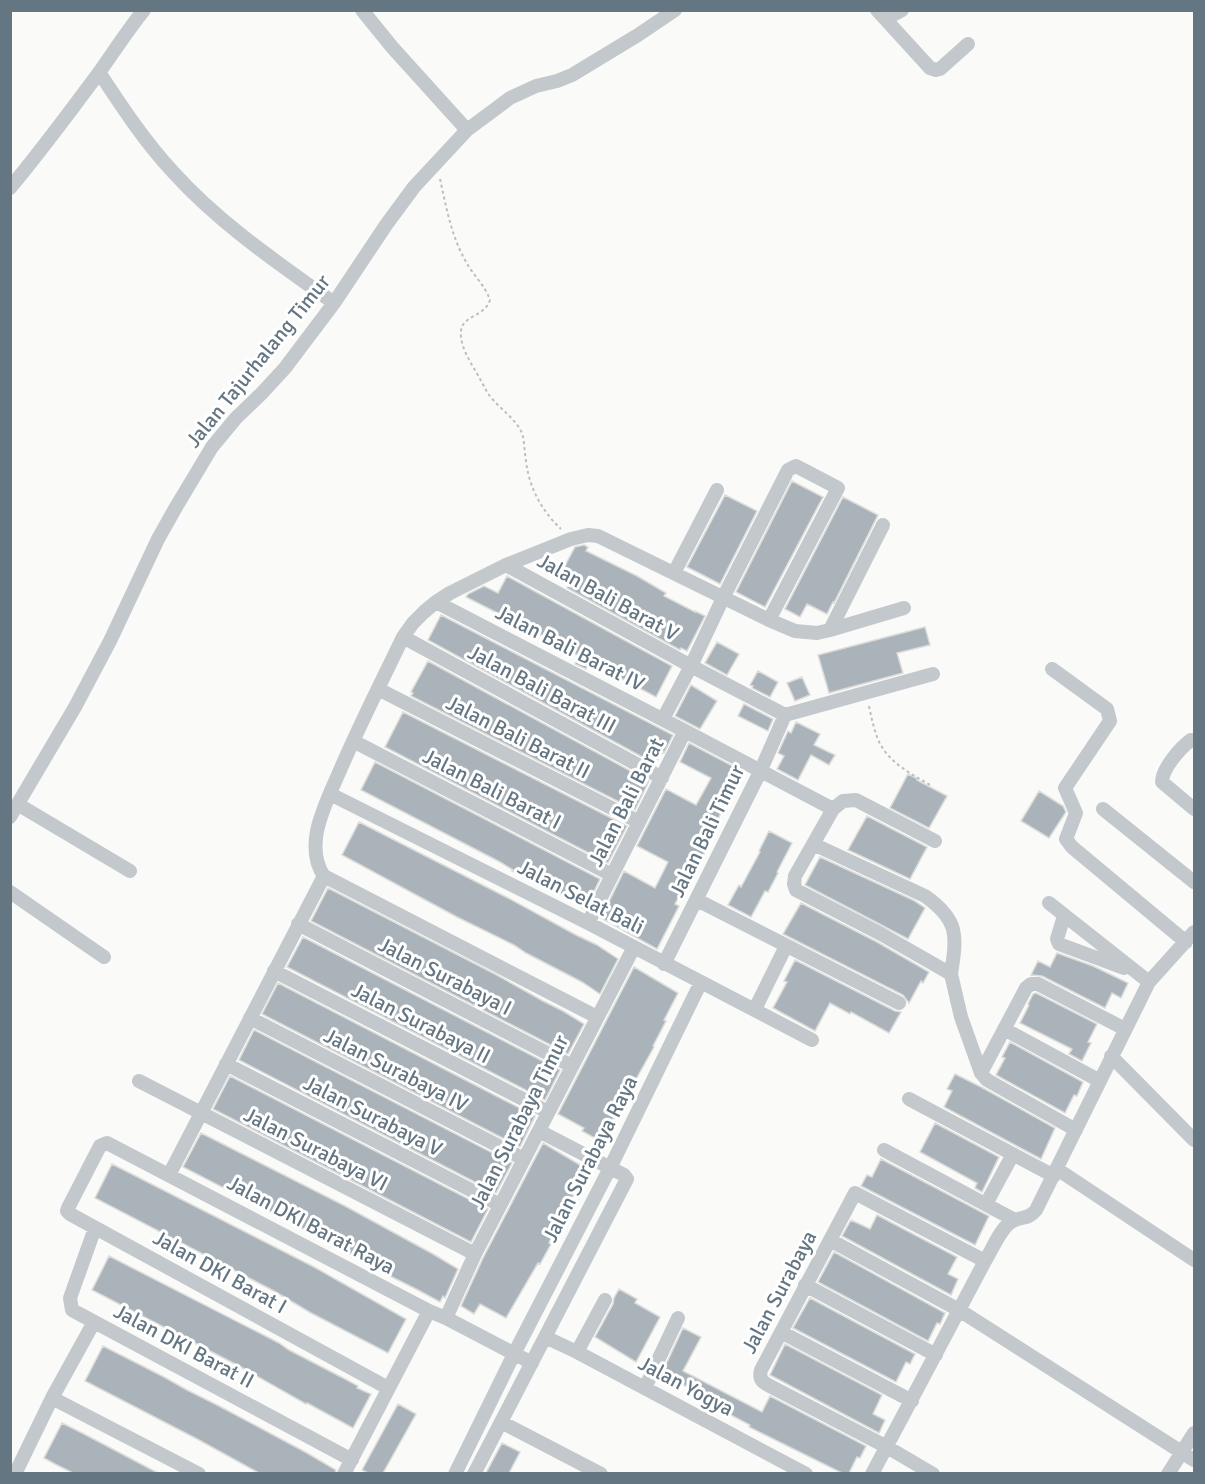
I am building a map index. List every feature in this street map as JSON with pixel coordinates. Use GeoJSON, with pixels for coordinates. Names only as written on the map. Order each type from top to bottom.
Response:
{"type":"FeatureCollection","features":[{"type":"Feature","properties":{"kind":"street"},"geometry":{"type":"LineString","coordinates":[[10,188],[44,148],[144,10]]}},
{"type":"Feature","properties":{"kind":"street"},"geometry":{"type":"LineString","coordinates":[[362,10],[467,130]]}},
{"type":"Feature","properties":{"kind":"street","name":"Jalan Tajurhalang Timur"},"geometry":{"type":"LineString","coordinates":[[17,806],[75,707],[158,539],[212,447],[236,418],[285,368],[334,303],[414,187],[467,130],[510,98],[536,86],[572,75],[675,10]]}},
{"type":"Feature","properties":{"kind":"street"},"geometry":{"type":"LineString","coordinates":[[902,10],[881,15],[933,70],[939,69],[968,44]]}},
{"type":"Feature","properties":{"kind":"street"},"geometry":{"type":"LineString","coordinates":[[99,72],[134,124],[188,188],[253,245],[334,303]]}},
{"type":"Feature","properties":{"kind":"street"},"geometry":{"type":"LineString","coordinates":[[663,719],[788,470],[796,466],[838,488],[768,620]]}},
{"type":"Feature","properties":{"kind":"street"},"geometry":{"type":"LineString","coordinates":[[674,573],[717,490]]}},
{"type":"Feature","properties":{"kind":"street"},"geometry":{"type":"LineString","coordinates":[[830,630],[883,525]]}},
{"type":"Feature","properties":{"kind":"street"},"geometry":{"type":"LineString","coordinates":[[169,1175],[324,876],[316,861],[317,832],[330,794],[353,741],[403,637],[413,623],[436,602],[506,565],[571,539],[588,535],[598,536],[768,620],[795,631],[817,633],[904,608]]}},
{"type":"Feature","properties":{"kind":"street","name":"Jalan Bali Barat V"},"geometry":{"type":"LineString","coordinates":[[506,565],[786,715]]}},
{"type":"Feature","properties":{"kind":"street","name":"Jalan Bali Barat IV"},"geometry":{"type":"LineString","coordinates":[[436,602],[685,730],[832,810]]}},
{"type":"Feature","properties":{"kind":"street","name":"Jalan Bali Barat III"},"geometry":{"type":"LineString","coordinates":[[403,637],[662,777]]}},
{"type":"Feature","properties":{"kind":"street"},"geometry":{"type":"LineString","coordinates":[[872,1473],[1004,1228],[1015,1220],[1033,1214],[1149,982],[1190,937],[1072,847],[1066,839],[1076,813],[1065,788],[1110,721],[1107,709],[1052,669]]}},
{"type":"Feature","properties":{"kind":"street"},"geometry":{"type":"LineString","coordinates":[[786,715],[933,674]]}},
{"type":"Feature","properties":{"kind":"street","name":"Jalan Bali Barat II"},"geometry":{"type":"LineString","coordinates":[[378,689],[639,822]]}},
{"type":"Feature","properties":{"kind":"street","name":"Jalan Bali Timur"},"geometry":{"type":"LineString","coordinates":[[664,964],[786,715]]}},
{"type":"Feature","properties":{"kind":"street","name":"Jalan Bali Barat"},"geometry":{"type":"LineString","coordinates":[[588,923],[685,730]]}},
{"type":"Feature","properties":{"kind":"street"},"geometry":{"type":"LineString","coordinates":[[1194,741],[1191,740],[1185,744],[1162,775],[1162,782],[1194,808]]}},
{"type":"Feature","properties":{"kind":"street","name":"Jalan Bali Barat I"},"geometry":{"type":"LineString","coordinates":[[353,741],[612,875]]}},
{"type":"Feature","properties":{"kind":"street"},"geometry":{"type":"LineString","coordinates":[[10,788],[17,806],[130,871]]}},
{"type":"Feature","properties":{"kind":"street","name":"Jalan Selat Bali"},"geometry":{"type":"LineString","coordinates":[[330,794],[588,923],[813,1040]]}},
{"type":"Feature","properties":{"kind":"street"},"geometry":{"type":"LineString","coordinates":[[935,841],[856,800],[843,801],[832,810],[795,876],[794,884],[796,890],[881,934],[951,974]]}},
{"type":"Feature","properties":{"kind":"street"},"geometry":{"type":"LineString","coordinates":[[1103,809],[1194,882]]}},
{"type":"Feature","properties":{"kind":"street"},"geometry":{"type":"LineString","coordinates":[[813,844],[925,896],[939,906],[949,917],[955,933],[951,974],[961,1017],[981,1073],[987,1080],[1076,1130]]}},
{"type":"Feature","properties":{"kind":"street","name":"Jalan Surabaya I"},"geometry":{"type":"LineString","coordinates":[[324,876],[597,1017]]}},
{"type":"Feature","properties":{"kind":"street"},"geometry":{"type":"LineString","coordinates":[[10,892],[104,957]]}},
{"type":"Feature","properties":{"kind":"street"},"geometry":{"type":"LineString","coordinates":[[697,900],[899,1003]]}},
{"type":"Feature","properties":{"kind":"street"},"geometry":{"type":"LineString","coordinates":[[1049,903],[1149,982]]}},
{"type":"Feature","properties":{"kind":"street"},"geometry":{"type":"LineString","coordinates":[[1064,916],[1057,939],[1059,944],[1137,973]]}},
{"type":"Feature","properties":{"kind":"street","name":"Jalan Surabaya I"},"geometry":{"type":"LineString","coordinates":[[298,924],[572,1066]]}},
{"type":"Feature","properties":{"kind":"street"},"geometry":{"type":"LineString","coordinates":[[755,1009],[786,946]]}},
{"type":"Feature","properties":{"kind":"street","name":"Jalan Surabaya Timur"},"geometry":{"type":"LineString","coordinates":[[446,1318],[475,1254],[634,947]]}},
{"type":"Feature","properties":{"kind":"street","name":"Jalan Surabaya II"},"geometry":{"type":"LineString","coordinates":[[274,971],[548,1112]]}},
{"type":"Feature","properties":{"kind":"street","name":"Jalan Surabaya Raya"},"geometry":{"type":"LineString","coordinates":[[455,1473],[610,1168],[701,982]]}},
{"type":"Feature","properties":{"kind":"street"},"geometry":{"type":"LineString","coordinates":[[981,1073],[1026,988],[1031,984],[1038,984],[1125,1029]]}},
{"type":"Feature","properties":{"kind":"street","name":"Jalan Surabaya IV"},"geometry":{"type":"LineString","coordinates":[[250,1018],[524,1159]]}},
{"type":"Feature","properties":{"kind":"street"},"geometry":{"type":"LineString","coordinates":[[1004,1029],[1100,1080]]}},
{"type":"Feature","properties":{"kind":"street"},"geometry":{"type":"LineString","coordinates":[[1111,1056],[1194,1140]]}},
{"type":"Feature","properties":{"kind":"street","name":"Jalan Surabaya V"},"geometry":{"type":"LineString","coordinates":[[226,1064],[500,1205]]}},
{"type":"Feature","properties":{"kind":"street","name":"Jalan Surabaya VI"},"geometry":{"type":"LineString","coordinates":[[139,1081],[475,1254]]}},
{"type":"Feature","properties":{"kind":"street"},"geometry":{"type":"LineString","coordinates":[[909,1099],[1013,1154],[1055,1172],[1194,1260]]}},
{"type":"Feature","properties":{"kind":"street"},"geometry":{"type":"LineString","coordinates":[[474,1473],[627,1179],[624,1175],[539,1131]]}},
{"type":"Feature","properties":{"kind":"street","name":"Jalan DKI Barat Raya"},"geometry":{"type":"LineString","coordinates":[[85,1175],[100,1146],[107,1143],[531,1363]]}},
{"type":"Feature","properties":{"kind":"street"},"geometry":{"type":"LineString","coordinates":[[885,1150],[1015,1220]]}},
{"type":"Feature","properties":{"kind":"street"},"geometry":{"type":"LineString","coordinates":[[986,1204],[1013,1154]]}},
{"type":"Feature","properties":{"kind":"street","name":"Jalan DKI Barat I"},"geometry":{"type":"LineString","coordinates":[[85,1175],[68,1208],[70,1214],[388,1388]]}},
{"type":"Feature","properties":{"kind":"street","name":"Jalan Surabaya"},"geometry":{"type":"LineString","coordinates":[[887,1447],[762,1381],[760,1370],[805,1285],[855,1193],[985,1262]]}},
{"type":"Feature","properties":{"kind":"street","name":"Jalan DKI Barat II"},"geometry":{"type":"LineString","coordinates":[[95,1228],[70,1298],[72,1310],[352,1460]]}},
{"type":"Feature","properties":{"kind":"street"},"geometry":{"type":"LineString","coordinates":[[830,1240],[959,1310],[1194,1460]]}},
{"type":"Feature","properties":{"kind":"street"},"geometry":{"type":"LineString","coordinates":[[805,1285],[936,1355]]}},
{"type":"Feature","properties":{"kind":"street"},"geometry":{"type":"LineString","coordinates":[[578,1352],[605,1300]]}},
{"type":"Feature","properties":{"kind":"street"},"geometry":{"type":"LineString","coordinates":[[344,1473],[429,1311]]}},
{"type":"Feature","properties":{"kind":"street"},"geometry":{"type":"LineString","coordinates":[[645,1388],[678,1318]]}},
{"type":"Feature","properties":{"kind":"street"},"geometry":{"type":"LineString","coordinates":[[15,1473],[52,1398],[94,1322]]}},
{"type":"Feature","properties":{"kind":"street"},"geometry":{"type":"LineString","coordinates":[[781,1332],[912,1401]]}},
{"type":"Feature","properties":{"kind":"street","name":"Jalan Yogya"},"geometry":{"type":"LineString","coordinates":[[545,1337],[578,1352],[806,1473]]}},
{"type":"Feature","properties":{"kind":"street"},"geometry":{"type":"LineString","coordinates":[[52,1398],[199,1473]]}},
{"type":"Feature","properties":{"kind":"street"},"geometry":{"type":"LineString","coordinates":[[501,1422],[594,1472]]}},
{"type":"Feature","properties":{"kind":"street"},"geometry":{"type":"LineString","coordinates":[[1168,1473],[1194,1433]]}},
{"type":"Feature","properties":{"kind":"street"},"geometry":{"type":"LineString","coordinates":[[887,1447],[933,1473]]}},
{"type":"Feature","properties":{"kind":"path"},"geometry":{"type":"LineString","coordinates":[[435,163],[459,247],[465,261],[490,300],[482,312],[467,318],[461,328],[464,347],[489,395],[521,430],[532,489],[555,524],[571,539]]}},
{"type":"Feature","properties":{"kind":"path"},"geometry":{"type":"LineString","coordinates":[[866,692],[876,735],[882,748],[891,760],[930,785]]}},
{"type":"Feature","properties":{"kind":"building"},"geometry":{"type":"Polygon","coordinates":[[[792,481],[823,497],[765,607],[736,592],[792,481]]]}},
{"type":"Feature","properties":{"kind":"building"},"geometry":{"type":"Polygon","coordinates":[[[725,495],[757,511],[720,584],[687,567],[725,495]]]}},
{"type":"Feature","properties":{"kind":"building"},"geometry":{"type":"Polygon","coordinates":[[[843,497],[878,515],[827,614],[807,604],[800,617],[785,609],[843,497]]]}},
{"type":"Feature","properties":{"kind":"building"},"geometry":{"type":"Polygon","coordinates":[[[584,545],[588,547],[586,551],[637,576],[666,593],[664,596],[705,616],[687,651],[681,648],[680,650],[567,588],[570,583],[559,577],[575,547],[584,545]]]}},
{"type":"Feature","properties":{"kind":"building"},"geometry":{"type":"Polygon","coordinates":[[[507,576],[672,666],[656,697],[590,662],[586,669],[575,664],[579,656],[466,597],[484,586],[498,593],[507,576]]]}},
{"type":"Feature","properties":{"kind":"building"},"geometry":{"type":"Polygon","coordinates":[[[441,615],[673,735],[664,753],[662,752],[655,764],[428,640],[441,615]]]}},
{"type":"Feature","properties":{"kind":"building"},"geometry":{"type":"Polygon","coordinates":[[[925,627],[930,645],[897,653],[903,673],[829,693],[818,655],[925,627]]]}},
{"type":"Feature","properties":{"kind":"building"},"geometry":{"type":"Polygon","coordinates":[[[717,642],[739,654],[727,675],[705,663],[717,642]]]}},
{"type":"Feature","properties":{"kind":"building"},"geometry":{"type":"Polygon","coordinates":[[[428,661],[649,781],[635,810],[411,696],[428,661]]]}},
{"type":"Feature","properties":{"kind":"building"},"geometry":{"type":"Polygon","coordinates":[[[758,671],[778,682],[770,697],[750,685],[758,671]]]}},
{"type":"Feature","properties":{"kind":"building"},"geometry":{"type":"Polygon","coordinates":[[[802,677],[810,695],[795,701],[787,683],[802,677]]]}},
{"type":"Feature","properties":{"kind":"building"},"geometry":{"type":"Polygon","coordinates":[[[691,685],[717,701],[700,729],[675,716],[691,685]]]}},
{"type":"Feature","properties":{"kind":"building"},"geometry":{"type":"Polygon","coordinates":[[[744,704],[773,719],[768,731],[738,716],[744,704]]]}},
{"type":"Feature","properties":{"kind":"building"},"geometry":{"type":"Polygon","coordinates":[[[403,712],[627,826],[608,863],[385,747],[403,712]]]}},
{"type":"Feature","properties":{"kind":"building"},"geometry":{"type":"Polygon","coordinates":[[[796,722],[820,734],[814,745],[835,755],[829,765],[811,755],[798,780],[777,769],[784,756],[778,753],[788,731],[791,733],[796,722]]]}},
{"type":"Feature","properties":{"kind":"building"},"geometry":{"type":"Polygon","coordinates":[[[689,743],[742,771],[697,868],[695,867],[675,904],[679,906],[657,949],[601,918],[624,871],[655,888],[668,862],[637,846],[666,789],[696,805],[711,778],[680,762],[689,743]]]}},
{"type":"Feature","properties":{"kind":"building"},"geometry":{"type":"Polygon","coordinates":[[[375,762],[600,879],[585,910],[569,898],[512,871],[500,862],[361,790],[375,762]]]}},
{"type":"Feature","properties":{"kind":"building"},"geometry":{"type":"Polygon","coordinates":[[[908,774],[947,796],[929,828],[890,808],[908,774]]]}},
{"type":"Feature","properties":{"kind":"building"},"geometry":{"type":"Polygon","coordinates":[[[1039,791],[1063,806],[1066,812],[1049,838],[1021,821],[1039,791]]]}},
{"type":"Feature","properties":{"kind":"building"},"geometry":{"type":"Polygon","coordinates":[[[867,816],[927,847],[910,879],[848,850],[867,816]]]}},
{"type":"Feature","properties":{"kind":"building"},"geometry":{"type":"Polygon","coordinates":[[[359,822],[597,945],[618,959],[600,994],[514,945],[342,855],[359,822]]]}},
{"type":"Feature","properties":{"kind":"building"},"geometry":{"type":"Polygon","coordinates":[[[769,831],[792,843],[768,892],[765,891],[751,917],[728,905],[739,885],[741,887],[769,831]]]}},
{"type":"Feature","properties":{"kind":"building"},"geometry":{"type":"Polygon","coordinates":[[[820,857],[913,900],[925,908],[908,939],[805,885],[820,857]]]}},
{"type":"Feature","properties":{"kind":"building"},"geometry":{"type":"Polygon","coordinates":[[[328,888],[495,974],[584,1024],[568,1054],[311,921],[328,888]]]}},
{"type":"Feature","properties":{"kind":"building"},"geometry":{"type":"Polygon","coordinates":[[[801,903],[929,972],[923,983],[921,981],[909,1003],[903,995],[783,934],[801,903]]]}},
{"type":"Feature","properties":{"kind":"building"},"geometry":{"type":"Polygon","coordinates":[[[303,937],[560,1070],[545,1100],[287,967],[303,937]]]}},
{"type":"Feature","properties":{"kind":"building"},"geometry":{"type":"Polygon","coordinates":[[[1057,953],[1093,966],[1128,983],[1121,998],[1112,993],[1105,1008],[1042,976],[1031,975],[1038,961],[1050,967],[1057,953]]]}},
{"type":"Feature","properties":{"kind":"building"},"geometry":{"type":"Polygon","coordinates":[[[795,960],[901,1012],[889,1033],[830,1003],[815,1031],[773,1008],[787,982],[784,981],[795,960]]]}},
{"type":"Feature","properties":{"kind":"building"},"geometry":{"type":"Polygon","coordinates":[[[634,967],[678,993],[664,1020],[666,1021],[654,1047],[616,1118],[614,1117],[600,1141],[582,1131],[584,1128],[558,1114],[634,967]]]}},
{"type":"Feature","properties":{"kind":"building"},"geometry":{"type":"Polygon","coordinates":[[[278,983],[535,1116],[520,1147],[262,1014],[278,983]]]}},
{"type":"Feature","properties":{"kind":"building"},"geometry":{"type":"Polygon","coordinates":[[[1036,993],[1097,1024],[1082,1061],[1069,1054],[1072,1049],[1020,1023],[1033,994],[1036,993]]]}},
{"type":"Feature","properties":{"kind":"building"},"geometry":{"type":"Polygon","coordinates":[[[254,1030],[512,1163],[496,1193],[239,1060],[254,1030]]]}},
{"type":"Feature","properties":{"kind":"building"},"geometry":{"type":"Polygon","coordinates":[[[1010,1042],[1083,1082],[1077,1096],[1074,1095],[1065,1113],[996,1075],[1010,1042]]]}},
{"type":"Feature","properties":{"kind":"building"},"geometry":{"type":"Polygon","coordinates":[[[955,1074],[1055,1128],[1041,1159],[944,1107],[952,1091],[947,1089],[955,1074]]]}},
{"type":"Feature","properties":{"kind":"building"},"geometry":{"type":"Polygon","coordinates":[[[230,1076],[488,1209],[471,1242],[213,1109],[230,1076]]]}},
{"type":"Feature","properties":{"kind":"building"},"geometry":{"type":"Polygon","coordinates":[[[935,1123],[999,1157],[982,1192],[975,1188],[977,1183],[920,1152],[935,1123]]]}},
{"type":"Feature","properties":{"kind":"building"},"geometry":{"type":"Polygon","coordinates":[[[201,1133],[345,1206],[458,1269],[445,1298],[443,1296],[440,1302],[183,1167],[201,1133]]]}},
{"type":"Feature","properties":{"kind":"building"},"geometry":{"type":"Polygon","coordinates":[[[543,1143],[587,1169],[549,1243],[551,1244],[506,1318],[480,1304],[474,1314],[461,1306],[483,1258],[543,1143]]]}},
{"type":"Feature","properties":{"kind":"building"},"geometry":{"type":"Polygon","coordinates":[[[881,1159],[989,1216],[975,1245],[861,1186],[867,1175],[872,1177],[881,1159]]]}},
{"type":"Feature","properties":{"kind":"building"},"geometry":{"type":"Polygon","coordinates":[[[112,1164],[314,1267],[406,1319],[388,1353],[95,1198],[112,1164]]]}},
{"type":"Feature","properties":{"kind":"building"},"geometry":{"type":"Polygon","coordinates":[[[877,1215],[957,1257],[948,1274],[958,1279],[951,1295],[842,1236],[851,1220],[870,1229],[877,1215]]]}},
{"type":"Feature","properties":{"kind":"building"},"geometry":{"type":"Polygon","coordinates":[[[834,1252],[945,1313],[928,1341],[818,1282],[834,1252]]]}},
{"type":"Feature","properties":{"kind":"building"},"geometry":{"type":"Polygon","coordinates":[[[109,1256],[279,1343],[371,1394],[353,1428],[92,1290],[109,1256]]]}},
{"type":"Feature","properties":{"kind":"building"},"geometry":{"type":"Polygon","coordinates":[[[619,1289],[637,1299],[635,1303],[660,1317],[636,1362],[595,1337],[619,1289]]]}},
{"type":"Feature","properties":{"kind":"building"},"geometry":{"type":"Polygon","coordinates":[[[810,1298],[915,1354],[910,1364],[906,1362],[896,1382],[793,1328],[810,1298]]]}},
{"type":"Feature","properties":{"kind":"building"},"geometry":{"type":"Polygon","coordinates":[[[683,1328],[701,1337],[683,1371],[762,1412],[770,1396],[866,1446],[849,1473],[842,1473],[749,1427],[750,1425],[687,1392],[689,1388],[662,1373],[683,1328]]]}},
{"type":"Feature","properties":{"kind":"building"},"geometry":{"type":"Polygon","coordinates":[[[785,1344],[882,1395],[873,1414],[885,1420],[879,1433],[770,1375],[785,1344]]]}},
{"type":"Feature","properties":{"kind":"building"},"geometry":{"type":"Polygon","coordinates":[[[103,1346],[307,1453],[336,1470],[335,1473],[259,1473],[85,1381],[103,1346]]]}},
{"type":"Feature","properties":{"kind":"building"},"geometry":{"type":"Polygon","coordinates":[[[398,1404],[416,1414],[383,1473],[368,1473],[362,1470],[398,1404]]]}},
{"type":"Feature","properties":{"kind":"building"},"geometry":{"type":"Polygon","coordinates":[[[62,1423],[158,1473],[73,1473],[55,1464],[44,1458],[62,1423]]]}},
{"type":"Feature","properties":{"kind":"building"},"geometry":{"type":"Polygon","coordinates":[[[502,1443],[520,1452],[509,1473],[486,1473],[502,1443]]]}}]}
